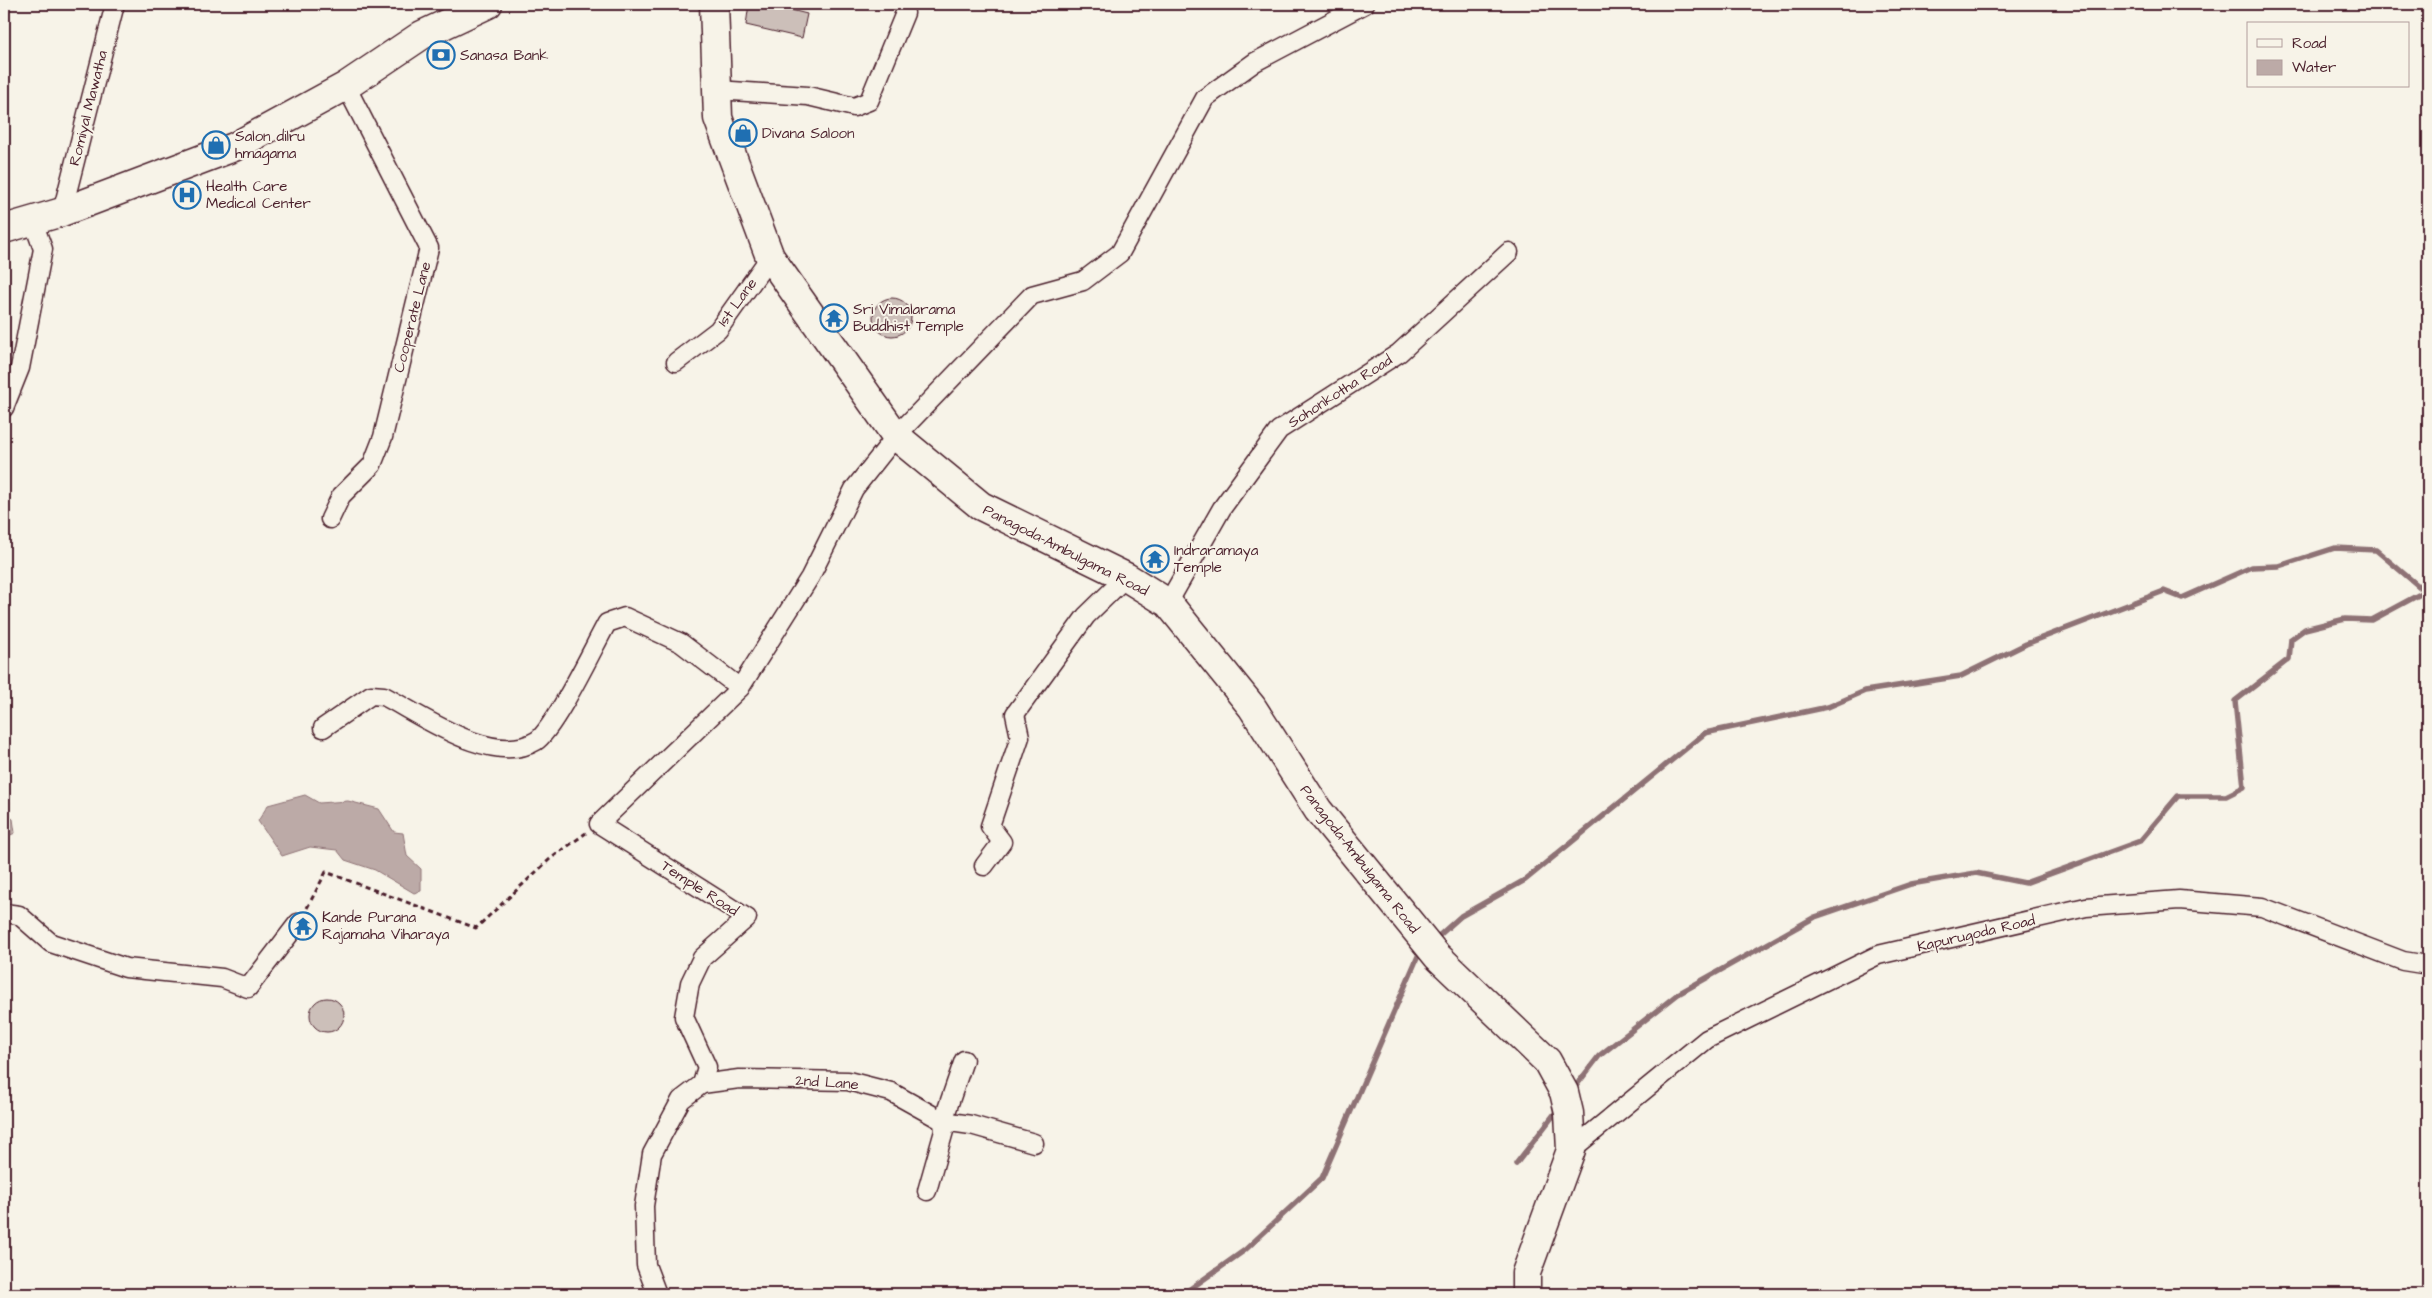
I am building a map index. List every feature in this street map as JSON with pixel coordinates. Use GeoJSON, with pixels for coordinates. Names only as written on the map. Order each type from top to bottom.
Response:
{"type":"FeatureCollection","features":[{"type":"Feature","properties":{"kind":"main road"},"geometry":{"type":"LineString","coordinates":[[4,229],[32,219],[62,212],[234,147],[346,86],[422,35],[488,4]]}},
{"type":"Feature","properties":{"kind":"main road","name":"Panagoda-Ambulgama Road"},"geometry":{"type":"LineString","coordinates":[[714,4],[718,118],[770,257],[896,436],[981,506],[1126,577],[1168,603],[1252,707],[1324,818],[1437,956],[1547,1062],[1566,1102],[1571,1150],[1526,1273],[1526,1294]]}},
{"type":"Feature","properties":{"kind":"street","name":"Romiyal Mawatha"},"geometry":{"type":"LineString","coordinates":[[62,212],[115,4]]}},
{"type":"Feature","properties":{"kind":"street"},"geometry":{"type":"LineString","coordinates":[[599,824],[740,688],[810,577],[854,489],[896,436],[1032,295],[1083,281],[1120,253],[1205,98],[1255,62],[1365,4]]}},
{"type":"Feature","properties":{"kind":"street"},"geometry":{"type":"LineString","coordinates":[[717,90],[808,96],[854,107],[862,104],[869,101],[905,13]]}},
{"type":"Feature","properties":{"kind":"street","name":"Cooperate Lane"},"geometry":{"type":"LineString","coordinates":[[330,519],[341,496],[372,465],[383,437],[429,248],[346,86]]}},
{"type":"Feature","properties":{"kind":"street"},"geometry":{"type":"LineString","coordinates":[[4,408],[20,368],[43,249],[32,219]]}},
{"type":"Feature","properties":{"kind":"street","name":"Sohonkotha Road"},"geometry":{"type":"LineString","coordinates":[[1168,603],[1222,508],[1278,430],[1399,353],[1509,252]]}},
{"type":"Feature","properties":{"kind":"street","name":"1st Lane"},"geometry":{"type":"LineString","coordinates":[[676,362],[718,330],[770,257]]}},
{"type":"Feature","properties":{"kind":"street"},"geometry":{"type":"LineString","coordinates":[[984,866],[1002,842],[990,826],[1020,737],[1015,714],[1086,616],[1126,577]]}},
{"type":"Feature","properties":{"kind":"street"},"geometry":{"type":"LineString","coordinates":[[323,728],[371,695],[384,696],[473,742],[509,749],[536,741],[554,721],[607,623],[624,617],[681,643],[740,688]]}},
{"type":"Feature","properties":{"kind":"street","name":"Temple Road"},"geometry":{"type":"LineString","coordinates":[[599,824],[747,918],[702,958],[690,983],[684,1017],[707,1067],[702,1084]]}},
{"type":"Feature","properties":{"kind":"street","name":"Kapurugoda Road"},"geometry":{"type":"LineString","coordinates":[[1571,1150],[1707,1039],[1878,955],[2086,907],[2179,900],[2262,907],[2403,961],[2428,965]]}},
{"type":"Feature","properties":{"kind":"street"},"geometry":{"type":"LineString","coordinates":[[4,913],[19,914],[51,944],[126,968],[222,978],[248,988],[298,923]]}},
{"type":"Feature","properties":{"kind":"street"},"geometry":{"type":"LineString","coordinates":[[927,1191],[944,1131],[943,1122],[964,1060]]}},
{"type":"Feature","properties":{"kind":"street","name":"2nd Lane"},"geometry":{"type":"LineString","coordinates":[[702,1084],[739,1079],[848,1081],[891,1092],[943,1122]]}},
{"type":"Feature","properties":{"kind":"street"},"geometry":{"type":"LineString","coordinates":[[657,1294],[646,1265],[644,1206],[652,1154],[680,1100],[702,1084]]}},
{"type":"Feature","properties":{"kind":"street"},"geometry":{"type":"LineString","coordinates":[[943,1122],[971,1125],[1034,1143]]}},
{"type":"Feature","properties":{"kind":"path"},"geometry":{"type":"LineString","coordinates":[[314,897],[326,872],[476,928],[550,859],[599,824]]}},
{"type":"Feature","properties":{"kind":"water"},"geometry":{"type":"Polygon","coordinates":[[[305,795],[319,803],[348,801],[379,809],[394,832],[403,833],[407,856],[421,869],[421,891],[414,893],[375,870],[345,860],[337,850],[310,847],[282,856],[258,821],[268,805],[305,795]]]}},
{"type":"Feature","properties":{"kind":"water"},"geometry":{"type":"Polygon","coordinates":[[[4,802],[10,802],[4,814],[4,802]]]}},
{"type":"Feature","properties":{"kind":"water"},"geometry":{"type":"Polygon","coordinates":[[[4,814],[13,819],[15,833],[4,838],[4,814]]]}},
{"type":"Feature","properties":{"kind":"building"},"geometry":{"type":"Polygon","coordinates":[[[749,4],[767,4],[807,14],[802,38],[746,25],[749,4]]]}},
{"type":"Feature","properties":{"kind":"building"},"geometry":{"type":"Polygon","coordinates":[[[892,298],[899,299],[905,304],[910,310],[910,324],[905,330],[899,335],[892,336],[885,335],[879,330],[874,324],[873,317],[874,310],[879,304],[885,299],[892,298]]]}},
{"type":"Feature","properties":{"kind":"building"},"geometry":{"type":"Polygon","coordinates":[[[327,998],[339,1003],[344,1015],[339,1027],[327,1032],[315,1027],[310,1015],[315,1003],[327,998]]]}},
{"type":"Feature","properties":{"kind":"waterway"},"geometry":{"type":"LineString","coordinates":[[1433,941],[1461,916],[1525,880],[1705,733],[1828,707],[1865,691],[1961,676],[2026,644],[2164,591],[2182,598],[2252,567],[2279,566],[2335,548],[2376,550],[2428,594]]}},
{"type":"Feature","properties":{"kind":"waterway"},"geometry":{"type":"LineString","coordinates":[[1572,1091],[1599,1056],[1678,994],[1815,917],[1911,884],[1976,873],[2025,883],[2140,841],[2178,796],[2226,796],[2244,787],[2235,701],[2289,659],[2291,639],[2305,629],[2345,619],[2372,620],[2424,592]]}},
{"type":"Feature","properties":{"kind":"waterway"},"geometry":{"type":"LineString","coordinates":[[1183,1294],[1245,1250],[1322,1178],[1418,956],[1423,951]]}},
{"type":"Feature","properties":{"kind":"waterway"},"geometry":{"type":"LineString","coordinates":[[1516,1164],[1559,1108]]}},
{"type":"Feature","properties":{"kind":"place","name":"Sanasa Bank"},"geometry":{"type":"Point","coordinates":[441,55]}},
{"type":"Feature","properties":{"kind":"place","name":"Divana Saloon"},"geometry":{"type":"Point","coordinates":[743,133]}},
{"type":"Feature","properties":{"kind":"place","name":"Salon dilru hmagama"},"geometry":{"type":"Point","coordinates":[216,145]}},
{"type":"Feature","properties":{"kind":"place","name":"Health Care Medical Center"},"geometry":{"type":"Point","coordinates":[187,195]}},
{"type":"Feature","properties":{"kind":"place","name":"Sri Vimalarama Buddhist Temple"},"geometry":{"type":"Point","coordinates":[834,318]}},
{"type":"Feature","properties":{"kind":"place","name":"Indraramaya Temple"},"geometry":{"type":"Point","coordinates":[1155,559]}},
{"type":"Feature","properties":{"kind":"place","name":"Kande Purana Rajamaha Viharaya"},"geometry":{"type":"Point","coordinates":[303,926]}}]}
